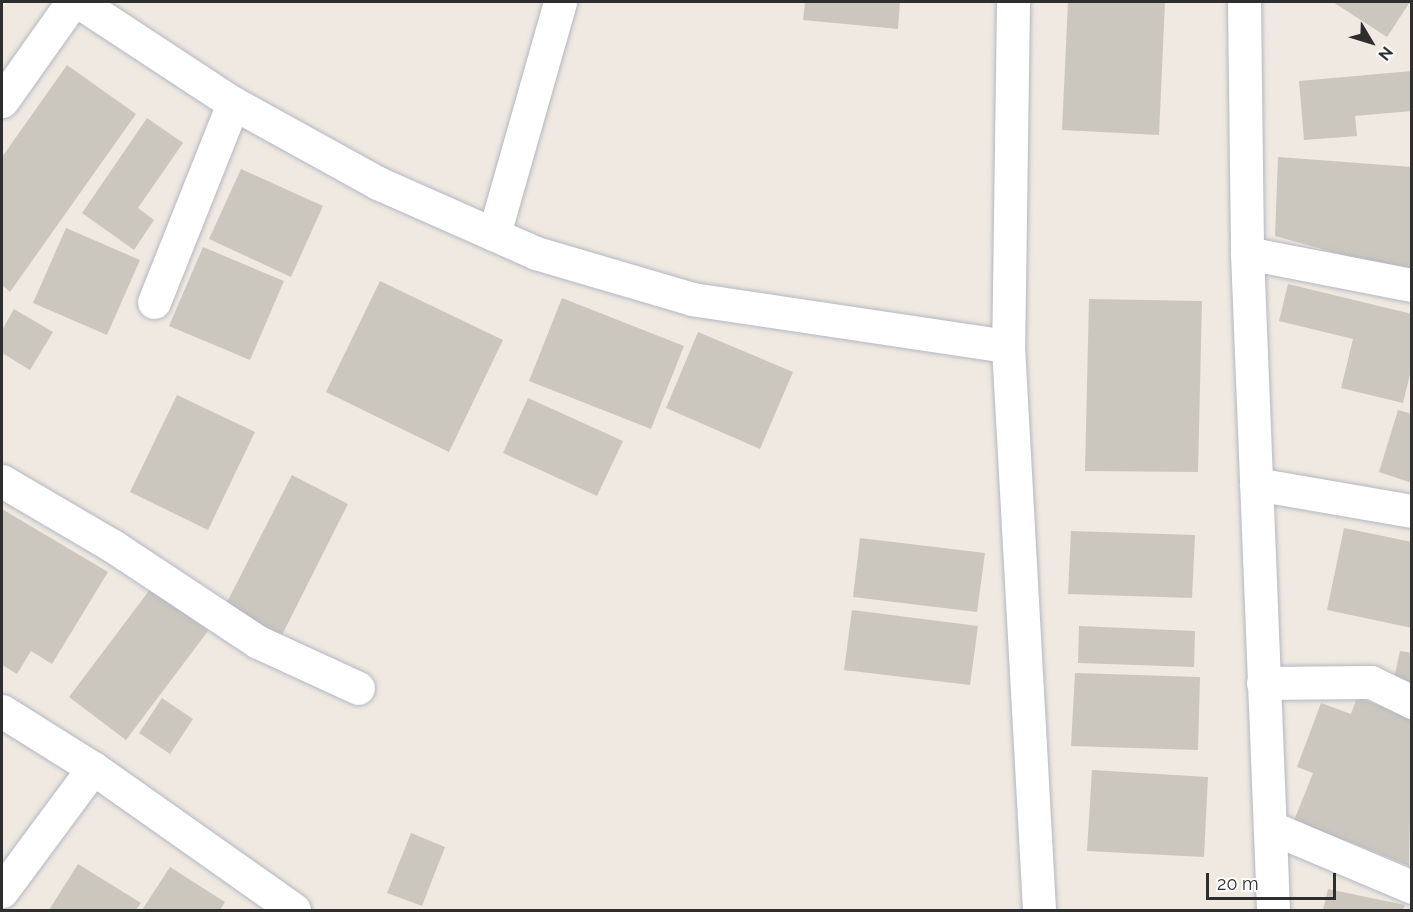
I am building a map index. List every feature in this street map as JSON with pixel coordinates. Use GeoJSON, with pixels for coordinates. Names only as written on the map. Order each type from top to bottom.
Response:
{"type":"FeatureCollection","features":[{"type":"Feature","properties":{"kind":"street"},"geometry":{"type":"LineString","coordinates":[[2,101],[72,2]]}},
{"type":"Feature","properties":{"kind":"street"},"geometry":{"type":"LineString","coordinates":[[79,2],[233,104],[378,183],[536,253],[692,298],[1008,346]]}},
{"type":"Feature","properties":{"kind":"street"},"geometry":{"type":"LineString","coordinates":[[494,234],[560,2]]}},
{"type":"Feature","properties":{"kind":"street"},"geometry":{"type":"LineString","coordinates":[[1014,2],[1008,346],[1039,910]]}},
{"type":"Feature","properties":{"kind":"street"},"geometry":{"type":"LineString","coordinates":[[1244,2],[1247,253],[1273,910]]}},
{"type":"Feature","properties":{"kind":"street"},"geometry":{"type":"LineString","coordinates":[[154,302],[233,104]]}},
{"type":"Feature","properties":{"kind":"street"},"geometry":{"type":"LineString","coordinates":[[1247,253],[1412,285]]}},
{"type":"Feature","properties":{"kind":"street"},"geometry":{"type":"LineString","coordinates":[[2,481],[113,546],[258,642],[358,688]]}},
{"type":"Feature","properties":{"kind":"street"},"geometry":{"type":"LineString","coordinates":[[1256,484],[1412,511]]}},
{"type":"Feature","properties":{"kind":"street"},"geometry":{"type":"LineString","coordinates":[[1263,683],[1371,682],[1412,702]]}},
{"type":"Feature","properties":{"kind":"street"},"geometry":{"type":"LineString","coordinates":[[2,711],[93,768],[294,910]]}},
{"type":"Feature","properties":{"kind":"street"},"geometry":{"type":"LineString","coordinates":[[2,891],[93,768]]}},
{"type":"Feature","properties":{"kind":"street"},"geometry":{"type":"LineString","coordinates":[[1270,827],[1412,887]]}},
{"type":"Feature","properties":{"kind":"building"},"geometry":{"type":"Polygon","coordinates":[[[805,2],[900,2],[898,29],[803,20],[805,2]]]}},
{"type":"Feature","properties":{"kind":"building"},"geometry":{"type":"Polygon","coordinates":[[[1068,2],[1165,2],[1159,135],[1062,130],[1068,2]]]}},
{"type":"Feature","properties":{"kind":"building"},"geometry":{"type":"Polygon","coordinates":[[[1333,2],[1410,2],[1387,37],[1333,2]]]}},
{"type":"Feature","properties":{"kind":"building"},"geometry":{"type":"Polygon","coordinates":[[[67,65],[136,114],[10,292],[2,285],[2,157],[67,65]]]}},
{"type":"Feature","properties":{"kind":"building"},"geometry":{"type":"Polygon","coordinates":[[[1412,71],[1412,111],[1355,116],[1357,136],[1304,140],[1299,81],[1412,71]]]}},
{"type":"Feature","properties":{"kind":"building"},"geometry":{"type":"Polygon","coordinates":[[[147,118],[183,143],[138,208],[154,220],[134,250],[82,213],[147,118]]]}},
{"type":"Feature","properties":{"kind":"building"},"geometry":{"type":"Polygon","coordinates":[[[1278,157],[1412,167],[1412,274],[1275,236],[1278,157]]]}},
{"type":"Feature","properties":{"kind":"building"},"geometry":{"type":"Polygon","coordinates":[[[241,169],[323,206],[291,277],[209,239],[241,169]]]}},
{"type":"Feature","properties":{"kind":"building"},"geometry":{"type":"Polygon","coordinates":[[[66,228],[140,260],[107,335],[33,303],[66,228]]]}},
{"type":"Feature","properties":{"kind":"building"},"geometry":{"type":"Polygon","coordinates":[[[203,247],[284,281],[250,360],[169,326],[203,247]]]}},
{"type":"Feature","properties":{"kind":"building"},"geometry":{"type":"Polygon","coordinates":[[[380,281],[503,340],[449,452],[326,392],[380,281]]]}},
{"type":"Feature","properties":{"kind":"building"},"geometry":{"type":"Polygon","coordinates":[[[1288,284],[1412,314],[1412,366],[1403,403],[1341,388],[1353,339],[1279,321],[1288,284]]]}},
{"type":"Feature","properties":{"kind":"building"},"geometry":{"type":"Polygon","coordinates":[[[562,298],[684,346],[651,429],[529,381],[562,298]]]}},
{"type":"Feature","properties":{"kind":"building"},"geometry":{"type":"Polygon","coordinates":[[[1089,299],[1202,301],[1198,472],[1085,471],[1089,299]]]}},
{"type":"Feature","properties":{"kind":"building"},"geometry":{"type":"Polygon","coordinates":[[[14,309],[53,332],[30,370],[2,353],[2,330],[14,309]]]}},
{"type":"Feature","properties":{"kind":"building"},"geometry":{"type":"Polygon","coordinates":[[[698,332],[793,372],[760,449],[666,408],[698,332]]]}},
{"type":"Feature","properties":{"kind":"building"},"geometry":{"type":"Polygon","coordinates":[[[177,395],[255,432],[208,530],[130,492],[177,395]]]}},
{"type":"Feature","properties":{"kind":"building"},"geometry":{"type":"Polygon","coordinates":[[[528,398],[623,441],[597,496],[503,453],[528,398]]]}},
{"type":"Feature","properties":{"kind":"building"},"geometry":{"type":"Polygon","coordinates":[[[1398,410],[1412,414],[1412,483],[1379,472],[1398,410]]]}},
{"type":"Feature","properties":{"kind":"building"},"geometry":{"type":"Polygon","coordinates":[[[292,475],[348,504],[282,635],[225,606],[292,475]]]}},
{"type":"Feature","properties":{"kind":"building"},"geometry":{"type":"Polygon","coordinates":[[[2,509],[108,572],[52,664],[31,651],[17,674],[2,665],[2,509]]]}},
{"type":"Feature","properties":{"kind":"building"},"geometry":{"type":"Polygon","coordinates":[[[1344,528],[1412,542],[1412,628],[1327,610],[1344,528]]]}},
{"type":"Feature","properties":{"kind":"building"},"geometry":{"type":"Polygon","coordinates":[[[1071,531],[1195,535],[1192,598],[1068,594],[1071,531]]]}},
{"type":"Feature","properties":{"kind":"building"},"geometry":{"type":"Polygon","coordinates":[[[860,538],[985,553],[977,612],[853,597],[860,538]]]}},
{"type":"Feature","properties":{"kind":"building"},"geometry":{"type":"Polygon","coordinates":[[[151,588],[208,631],[126,740],[69,697],[151,588]]]}},
{"type":"Feature","properties":{"kind":"building"},"geometry":{"type":"Polygon","coordinates":[[[852,610],[978,626],[970,685],[844,670],[852,610]]]}},
{"type":"Feature","properties":{"kind":"building"},"geometry":{"type":"Polygon","coordinates":[[[1079,626],[1195,631],[1194,667],[1078,663],[1079,626]]]}},
{"type":"Feature","properties":{"kind":"building"},"geometry":{"type":"Polygon","coordinates":[[[1400,651],[1412,653],[1412,690],[1392,687],[1400,651]]]}},
{"type":"Feature","properties":{"kind":"building"},"geometry":{"type":"Polygon","coordinates":[[[1075,673],[1200,677],[1198,750],[1071,746],[1075,673]]]}},
{"type":"Feature","properties":{"kind":"building"},"geometry":{"type":"Polygon","coordinates":[[[1357,697],[1412,718],[1409,866],[1345,840],[1342,847],[1291,828],[1313,773],[1297,767],[1321,703],[1351,714],[1357,697]]]}},
{"type":"Feature","properties":{"kind":"building"},"geometry":{"type":"Polygon","coordinates":[[[162,698],[193,719],[170,754],[139,733],[162,698]]]}},
{"type":"Feature","properties":{"kind":"building"},"geometry":{"type":"Polygon","coordinates":[[[1092,770],[1208,777],[1204,857],[1087,851],[1092,770]]]}},
{"type":"Feature","properties":{"kind":"building"},"geometry":{"type":"Polygon","coordinates":[[[411,833],[445,847],[422,906],[387,893],[411,833]]]}},
{"type":"Feature","properties":{"kind":"building"},"geometry":{"type":"Polygon","coordinates":[[[78,864],[141,903],[136,910],[49,910],[78,864]]]}},
{"type":"Feature","properties":{"kind":"building"},"geometry":{"type":"Polygon","coordinates":[[[170,867],[225,902],[220,910],[142,910],[170,867]]]}},
{"type":"Feature","properties":{"kind":"building"},"geometry":{"type":"Polygon","coordinates":[[[1328,889],[1405,905],[1403,910],[1323,910],[1328,889]]]}}]}
